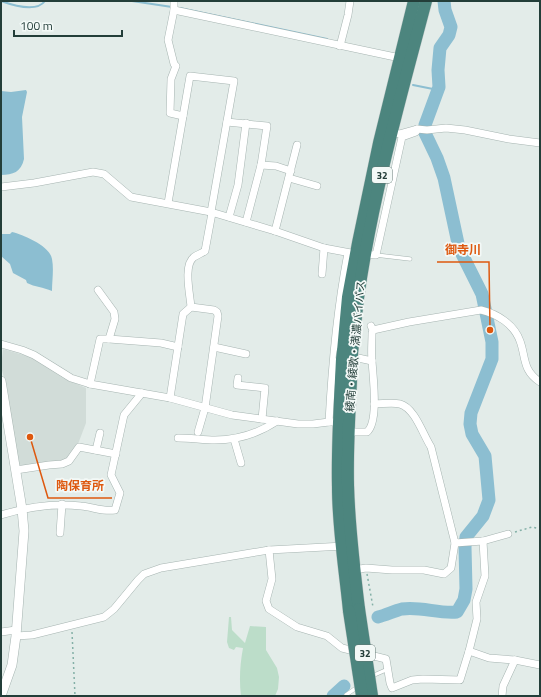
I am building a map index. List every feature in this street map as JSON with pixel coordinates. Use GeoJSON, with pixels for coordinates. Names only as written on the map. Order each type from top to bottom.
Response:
{"type":"FeatureCollection","features":[{"type":"Feature","properties":{"kind":"highway","name":"綾南・綾歌・満濃バイパス"},"geometry":{"type":"LineString","coordinates":[[362,696],[347,546],[348,486],[341,425],[345,355],[358,298],[361,254],[379,143],[414,1]]}},
{"type":"Feature","properties":{"kind":"highway","name":"綾南・綾歌・満濃バイパス"},"geometry":{"type":"LineString","coordinates":[[361,254],[426,1]]}},
{"type":"Feature","properties":{"kind":"highway","name":"綾南・綾歌・満濃バイパス"},"geometry":{"type":"LineString","coordinates":[[347,546],[354,570],[354,610],[372,696]]}},
{"type":"Feature","properties":{"kind":"street"},"geometry":{"type":"LineString","coordinates":[[174,1],[174,10],[168,40],[174,64],[176,66],[171,79],[170,113],[183,116]]}},
{"type":"Feature","properties":{"kind":"street"},"geometry":{"type":"LineString","coordinates":[[340,43],[348,15],[350,1]]}},
{"type":"Feature","properties":{"kind":"street"},"geometry":{"type":"LineString","coordinates":[[174,10],[340,43],[400,58]]}},
{"type":"Feature","properties":{"kind":"street"},"geometry":{"type":"LineString","coordinates":[[168,203],[190,76],[234,81],[211,213],[206,251],[193,257],[189,264],[190,307],[183,314],[170,398]]}},
{"type":"Feature","properties":{"kind":"street"},"geometry":{"type":"LineString","coordinates":[[227,122],[267,126],[261,164],[246,222]]}},
{"type":"Feature","properties":{"kind":"street"},"geometry":{"type":"LineString","coordinates":[[229,217],[238,185],[246,123]]}},
{"type":"Feature","properties":{"kind":"street"},"geometry":{"type":"LineString","coordinates":[[392,132],[399,134],[422,129],[446,128],[540,143]]}},
{"type":"Feature","properties":{"kind":"street"},"geometry":{"type":"LineString","coordinates":[[341,425],[345,355],[339,304],[361,254],[402,137],[422,129]]}},
{"type":"Feature","properties":{"kind":"street"},"geometry":{"type":"LineString","coordinates":[[275,231],[297,145]]}},
{"type":"Feature","properties":{"kind":"street"},"geometry":{"type":"LineString","coordinates":[[261,164],[276,166],[317,186]]}},
{"type":"Feature","properties":{"kind":"street"},"geometry":{"type":"LineString","coordinates":[[1,187],[34,183],[93,172],[104,174],[131,197],[168,203],[229,217],[324,248],[361,254]]}},
{"type":"Feature","properties":{"kind":"street"},"geometry":{"type":"LineString","coordinates":[[322,274],[324,248]]}},
{"type":"Feature","properties":{"kind":"street"},"geometry":{"type":"LineString","coordinates":[[98,290],[114,312],[114,319],[109,339]]}},
{"type":"Feature","properties":{"kind":"street"},"geometry":{"type":"LineString","coordinates":[[190,307],[217,312],[218,316],[205,408],[198,432]]}},
{"type":"Feature","properties":{"kind":"street"},"geometry":{"type":"LineString","coordinates":[[1,344],[22,350],[67,376],[90,384],[170,398],[232,415],[277,421],[341,425],[367,432],[369,431],[374,404],[372,328],[485,311],[499,317],[512,327],[520,340],[526,367],[540,382]]}},
{"type":"Feature","properties":{"kind":"street"},"geometry":{"type":"LineString","coordinates":[[90,384],[100,339],[161,343],[178,347]]}},
{"type":"Feature","properties":{"kind":"street"},"geometry":{"type":"LineString","coordinates":[[214,347],[246,354]]}},
{"type":"Feature","properties":{"kind":"street"},"geometry":{"type":"LineString","coordinates":[[345,355],[372,361]]}},
{"type":"Feature","properties":{"kind":"street"},"geometry":{"type":"LineString","coordinates":[[238,378],[237,385],[265,388],[262,419]]}},
{"type":"Feature","properties":{"kind":"street"},"geometry":{"type":"LineString","coordinates":[[1,381],[16,470],[24,530],[12,665],[1,696]]}},
{"type":"Feature","properties":{"kind":"street"},"geometry":{"type":"LineString","coordinates":[[1,515],[22,509],[62,504],[83,506],[107,512],[115,510],[120,493],[111,475],[124,415],[142,393]]}},
{"type":"Feature","properties":{"kind":"street"},"geometry":{"type":"LineString","coordinates":[[354,570],[366,568],[424,570],[444,574],[451,568],[462,542],[431,447],[424,437],[416,416],[402,404],[374,404]]}},
{"type":"Feature","properties":{"kind":"street"},"geometry":{"type":"LineString","coordinates":[[178,438],[216,440],[234,439],[262,430],[277,421]]}},
{"type":"Feature","properties":{"kind":"street"},"geometry":{"type":"LineString","coordinates":[[96,450],[100,433]]}},
{"type":"Feature","properties":{"kind":"street"},"geometry":{"type":"LineString","coordinates":[[234,439],[241,463]]}},
{"type":"Feature","properties":{"kind":"street"},"geometry":{"type":"LineString","coordinates":[[16,470],[62,464],[69,461],[79,446],[116,454]]}},
{"type":"Feature","properties":{"kind":"street"},"geometry":{"type":"LineString","coordinates":[[60,533],[62,504]]}},
{"type":"Feature","properties":{"kind":"street"},"geometry":{"type":"LineString","coordinates":[[462,542],[483,541],[508,534]]}},
{"type":"Feature","properties":{"kind":"street"},"geometry":{"type":"LineString","coordinates":[[269,550],[272,579],[266,601],[269,609],[297,627],[326,636],[342,648],[386,660],[392,688],[412,680],[460,680],[477,619],[476,602],[485,576],[483,541]]}},
{"type":"Feature","properties":{"kind":"street"},"geometry":{"type":"LineString","coordinates":[[1,632],[32,635],[104,617],[114,609],[144,574],[161,568],[269,550],[347,546]]}},
{"type":"Feature","properties":{"kind":"street"},"geometry":{"type":"LineString","coordinates":[[469,651],[489,658],[515,660],[540,665]]}},
{"type":"Feature","properties":{"kind":"street"},"geometry":{"type":"LineString","coordinates":[[502,696],[502,686],[515,660]]}},
{"type":"Feature","properties":{"kind":"lane"},"geometry":{"type":"LineString","coordinates":[[361,254],[410,259]]}},
{"type":"Feature","properties":{"kind":"lane"},"geometry":{"type":"LineString","coordinates":[[346,696],[375,674],[388,669]]}},
{"type":"Feature","properties":{"kind":"path"},"geometry":{"type":"LineString","coordinates":[[508,534],[532,527],[540,529]]}},
{"type":"Feature","properties":{"kind":"path"},"geometry":{"type":"LineString","coordinates":[[366,568],[373,607]]}},
{"type":"Feature","properties":{"kind":"path"},"geometry":{"type":"LineString","coordinates":[[72,625],[75,696]]}},
{"type":"Feature","properties":{"kind":"shaded area"},"geometry":{"type":"Polygon","coordinates":[[[3,349],[30,357],[63,378],[86,388],[86,423],[78,444],[67,459],[61,462],[22,466],[19,464],[5,381],[1,367],[3,349]]]}},
{"type":"Feature","properties":{"kind":"green space"},"geometry":{"type":"Polygon","coordinates":[[[229,617],[231,617],[232,630],[245,643],[250,626],[266,627],[266,650],[277,668],[279,677],[278,689],[275,696],[241,696],[240,672],[243,648],[236,647],[234,650],[229,648],[227,642],[229,617]]]}},
{"type":"Feature","properties":{"kind":"water"},"geometry":{"type":"Polygon","coordinates":[[[26,90],[27,92],[22,117],[23,163],[16,172],[1,175],[1,91],[11,92],[26,90]]]}},
{"type":"Feature","properties":{"kind":"water"},"geometry":{"type":"Polygon","coordinates":[[[12,232],[36,242],[50,254],[53,267],[52,291],[27,283],[26,280],[13,273],[10,264],[1,256],[1,234],[10,234],[12,232]]]}},
{"type":"Feature","properties":{"kind":"waterway"},"geometry":{"type":"LineString","coordinates":[[1,1],[24,7],[36,7],[45,1]]}},
{"type":"Feature","properties":{"kind":"waterway"},"geometry":{"type":"LineString","coordinates":[[132,1],[172,7]]}},
{"type":"Feature","properties":{"kind":"waterway"},"geometry":{"type":"LineString","coordinates":[[378,617],[409,608],[457,612],[464,600],[466,589],[466,537],[483,516],[489,500],[485,456],[472,434],[470,424],[471,413],[492,359],[492,342],[482,294],[459,248],[444,178],[437,158],[425,133],[425,125],[439,87],[438,70],[440,48],[449,35],[451,27],[445,10],[444,1]]}},
{"type":"Feature","properties":{"kind":"waterway"},"geometry":{"type":"LineString","coordinates":[[180,8],[327,39]]}},
{"type":"Feature","properties":{"kind":"waterway"},"geometry":{"type":"LineString","coordinates":[[413,85],[438,90]]}},
{"type":"Feature","properties":{"kind":"waterway"},"geometry":{"type":"LineString","coordinates":[[333,696],[344,686]]}},
{"type":"Feature","properties":{"kind":"place","name":"御寺川"},"geometry":{"type":"Point","coordinates":[490,330]}},
{"type":"Feature","properties":{"kind":"place","name":"陶保育所"},"geometry":{"type":"Point","coordinates":[30,437]}}]}
